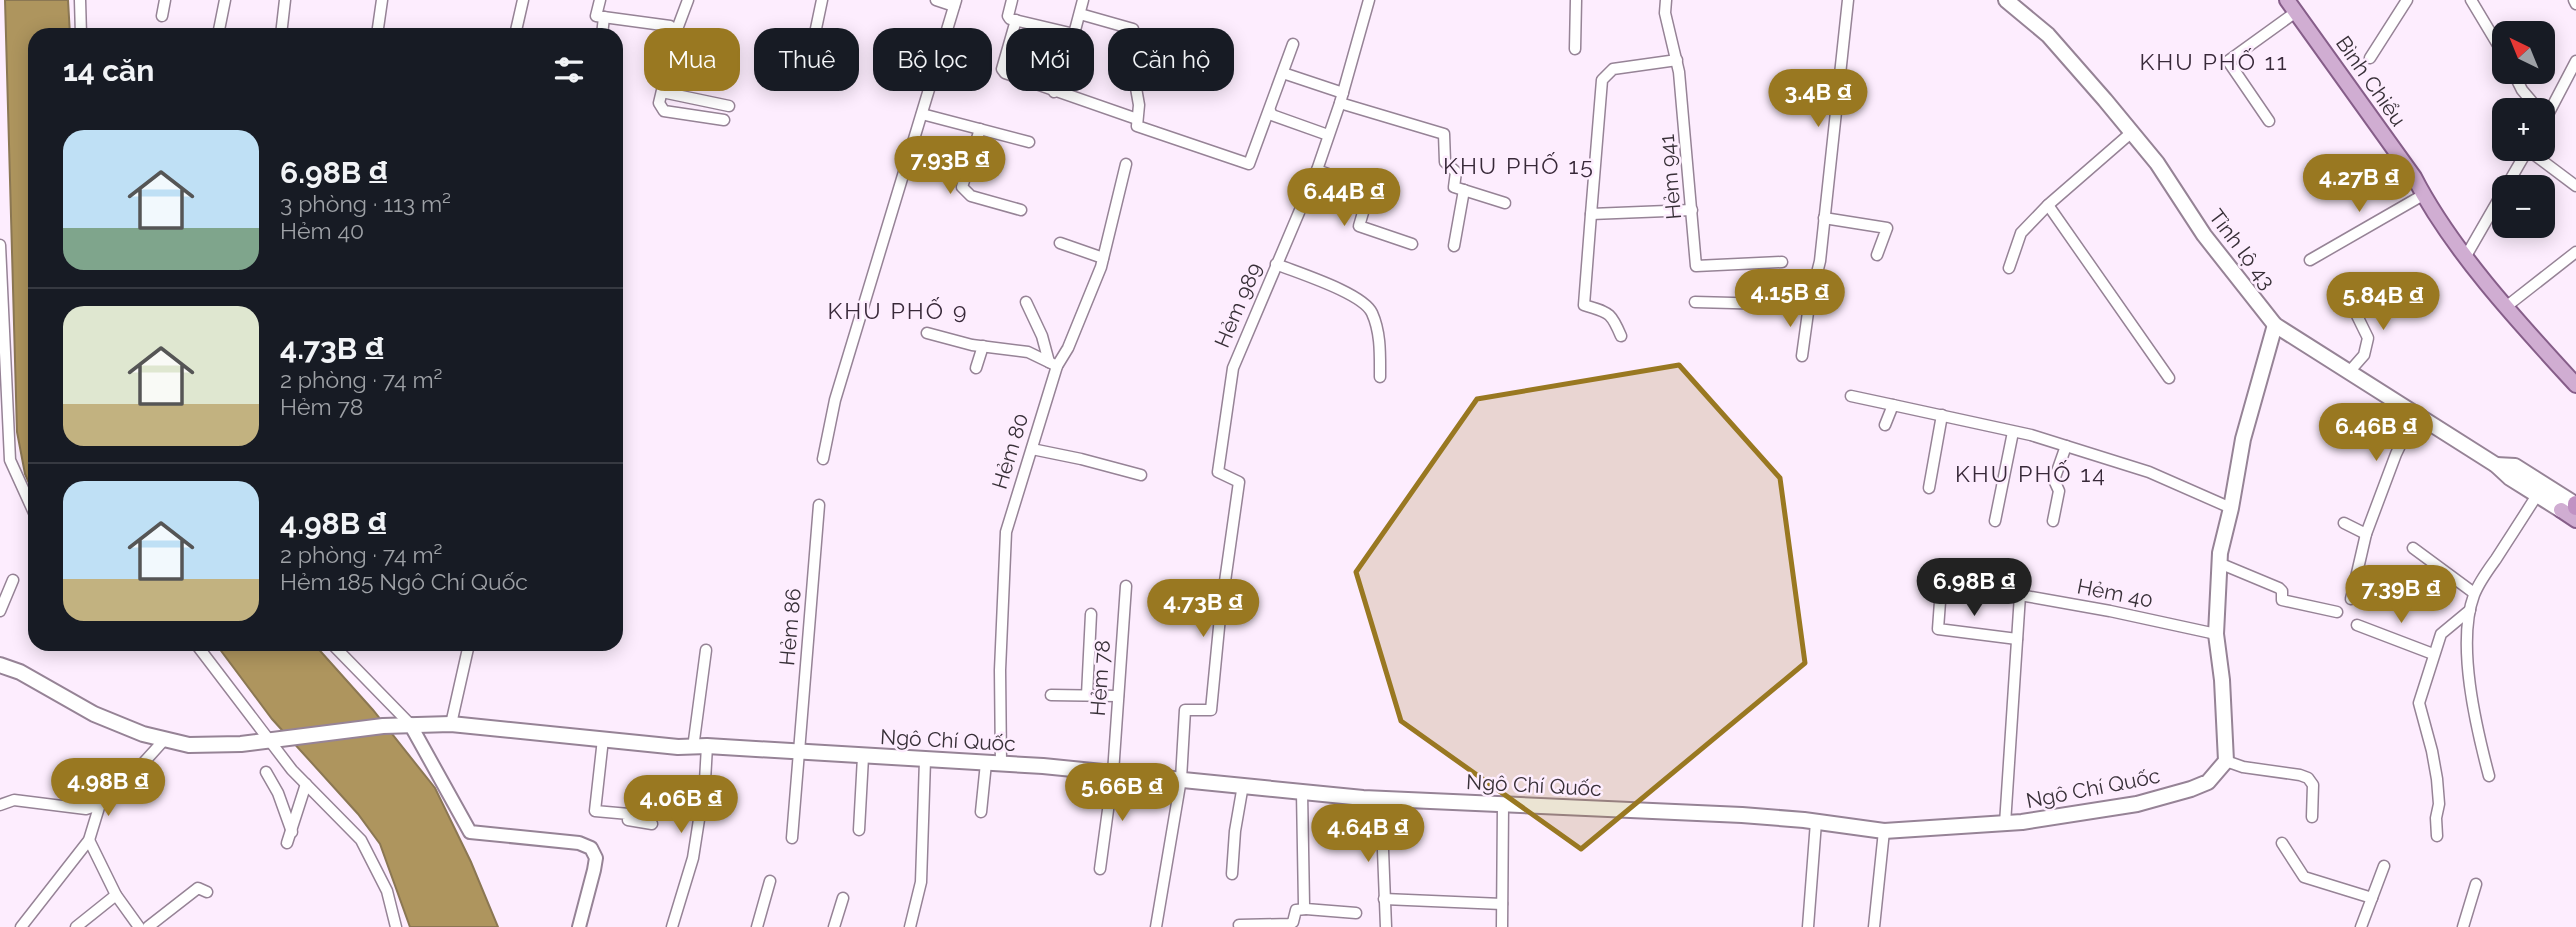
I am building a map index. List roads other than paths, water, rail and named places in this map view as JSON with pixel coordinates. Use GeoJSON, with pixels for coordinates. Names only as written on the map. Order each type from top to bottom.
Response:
{"type":"FeatureCollection","features":[{"type":"Feature","properties":{"kind":"main road","name":"Tỉnh lộ 43"},"geometry":{"type":"LineString","coordinates":[[2006,0],[2048,36],[2132,132],[2157,163],[2204,235],[2275,325],[2496,465],[2510,478],[2537,495],[2573,508]]}},
{"type":"Feature","properties":{"kind":"main road","name":"Bình Chiểu"},"geometry":{"type":"LineString","coordinates":[[2291,6],[2414,177],[2423,195],[2466,256],[2507,306],[2574,378]]}},
{"type":"Feature","properties":{"kind":"main road"},"geometry":{"type":"LineString","coordinates":[[2226,761],[2222,680],[2216,634],[2219,563],[2243,439],[2275,325]]}},
{"type":"Feature","properties":{"kind":"main road","name":"Tỉnh lộ 43"},"geometry":{"type":"LineString","coordinates":[[2496,465],[2515,466],[2573,508]]}},
{"type":"Feature","properties":{"kind":"main road","name":"Ngô Chí Quốc"},"geometry":{"type":"LineString","coordinates":[[0,665],[20,672],[94,715],[143,734],[189,745],[275,740],[383,726],[451,724],[700,747],[1114,773],[1381,799],[1742,815],[1816,821],[1884,831],[2005,824],[2137,804],[2208,782],[2226,761]]}},
{"type":"Feature","properties":{"kind":"street"},"geometry":{"type":"LineString","coordinates":[[80,0],[82,28]]}},
{"type":"Feature","properties":{"kind":"street"},"geometry":{"type":"LineString","coordinates":[[162,16],[165,0]]}},
{"type":"Feature","properties":{"kind":"street"},"geometry":{"type":"LineString","coordinates":[[219,28],[225,0]]}},
{"type":"Feature","properties":{"kind":"street"},"geometry":{"type":"LineString","coordinates":[[282,28],[285,0]]}},
{"type":"Feature","properties":{"kind":"street"},"geometry":{"type":"LineString","coordinates":[[378,28],[382,0]]}},
{"type":"Feature","properties":{"kind":"street"},"geometry":{"type":"LineString","coordinates":[[517,28],[523,0]]}},
{"type":"Feature","properties":{"kind":"street"},"geometry":{"type":"LineString","coordinates":[[600,0],[596,16],[672,28]]}},
{"type":"Feature","properties":{"kind":"street"},"geometry":{"type":"LineString","coordinates":[[678,28],[688,0]]}},
{"type":"Feature","properties":{"kind":"street"},"geometry":{"type":"LineString","coordinates":[[816,28],[821,0]]}},
{"type":"Feature","properties":{"kind":"street"},"geometry":{"type":"LineString","coordinates":[[823,459],[835,400],[955,3],[936,0]]}},
{"type":"Feature","properties":{"kind":"street"},"geometry":{"type":"LineString","coordinates":[[1012,0],[1008,16],[1049,28]]}},
{"type":"Feature","properties":{"kind":"street"},"geometry":{"type":"LineString","coordinates":[[1076,28],[1083,0]]}},
{"type":"Feature","properties":{"kind":"street","name":"Hẻm 989"},"geometry":{"type":"LineString","coordinates":[[1181,779],[1185,710],[1212,710],[1220,617],[1239,482],[1218,472],[1233,368],[1317,170],[1342,98],[1369,0]]}},
{"type":"Feature","properties":{"kind":"street"},"geometry":{"type":"LineString","coordinates":[[1575,49],[1576,0]]}},
{"type":"Feature","properties":{"kind":"street","name":"Hẻm 941"},"geometry":{"type":"LineString","coordinates":[[1666,0],[1665,13],[1677,60],[1696,266],[1782,262]]}},
{"type":"Feature","properties":{"kind":"street"},"geometry":{"type":"LineString","coordinates":[[1802,356],[1809,305],[1820,261],[1848,0]]}},
{"type":"Feature","properties":{"kind":"street"},"geometry":{"type":"LineString","coordinates":[[2370,58],[2407,0]]}},
{"type":"Feature","properties":{"kind":"street"},"geometry":{"type":"LineString","coordinates":[[2471,0],[2492,35]]}},
{"type":"Feature","properties":{"kind":"street"},"geometry":{"type":"LineString","coordinates":[[2269,121],[2228,61],[2291,6]]}},
{"type":"Feature","properties":{"kind":"street"},"geometry":{"type":"LineString","coordinates":[[1080,14],[1129,28]]}},
{"type":"Feature","properties":{"kind":"street"},"geometry":{"type":"LineString","coordinates":[[603,28],[604,17]]}},
{"type":"Feature","properties":{"kind":"street"},"geometry":{"type":"LineString","coordinates":[[1016,20],[1003,71],[1054,92],[1138,119]]}},
{"type":"Feature","properties":{"kind":"street"},"geometry":{"type":"LineString","coordinates":[[1137,91],[1139,105],[1137,126],[1249,164],[1293,44]]}},
{"type":"Feature","properties":{"kind":"street"},"geometry":{"type":"LineString","coordinates":[[1621,335],[1604,310],[1584,305],[1602,80],[1613,69],[1677,60]]}},
{"type":"Feature","properties":{"kind":"street"},"geometry":{"type":"LineString","coordinates":[[2554,98],[2576,61]]}},
{"type":"Feature","properties":{"kind":"street"},"geometry":{"type":"LineString","coordinates":[[1283,73],[1342,98],[1444,134],[1445,162],[1456,172],[1454,187],[1505,203]]}},
{"type":"Feature","properties":{"kind":"street"},"geometry":{"type":"LineString","coordinates":[[724,120],[664,111],[659,103],[662,92],[729,106]]}},
{"type":"Feature","properties":{"kind":"street"},"geometry":{"type":"LineString","coordinates":[[1270,111],[1272,115],[1328,135]]}},
{"type":"Feature","properties":{"kind":"street"},"geometry":{"type":"LineString","coordinates":[[922,114],[1029,142]]}},
{"type":"Feature","properties":{"kind":"street"},"geometry":{"type":"LineString","coordinates":[[980,129],[962,187],[965,192],[1021,210]]}},
{"type":"Feature","properties":{"kind":"street"},"geometry":{"type":"LineString","coordinates":[[2009,268],[2021,233],[2048,205],[2132,132]]}},
{"type":"Feature","properties":{"kind":"street"},"geometry":{"type":"LineString","coordinates":[[908,160],[964,177]]}},
{"type":"Feature","properties":{"kind":"street"},"geometry":{"type":"LineString","coordinates":[[2544,161],[2576,186]]}},
{"type":"Feature","properties":{"kind":"street","name":"Hẻm 80"},"geometry":{"type":"LineString","coordinates":[[981,812],[993,764],[1006,531],[1032,449],[1053,364],[1068,348],[1103,258],[1126,164]]}},
{"type":"Feature","properties":{"kind":"street"},"geometry":{"type":"LineString","coordinates":[[1317,170],[1370,189],[1359,226],[1412,244]]}},
{"type":"Feature","properties":{"kind":"street"},"geometry":{"type":"LineString","coordinates":[[1454,246],[1464,190]]}},
{"type":"Feature","properties":{"kind":"street"},"geometry":{"type":"LineString","coordinates":[[2310,260],[2423,195]]}},
{"type":"Feature","properties":{"kind":"street"},"geometry":{"type":"LineString","coordinates":[[2048,205],[2169,378]]}},
{"type":"Feature","properties":{"kind":"street"},"geometry":{"type":"LineString","coordinates":[[1591,214],[1692,210]]}},
{"type":"Feature","properties":{"kind":"street"},"geometry":{"type":"LineString","coordinates":[[2466,256],[2492,211]]}},
{"type":"Feature","properties":{"kind":"street"},"geometry":{"type":"LineString","coordinates":[[1824,218],[1886,228],[1877,255]]}},
{"type":"Feature","properties":{"kind":"street"},"geometry":{"type":"LineString","coordinates":[[1060,243],[1103,258]]}},
{"type":"Feature","properties":{"kind":"street"},"geometry":{"type":"LineString","coordinates":[[0,245],[10,460],[28,500]]}},
{"type":"Feature","properties":{"kind":"street"},"geometry":{"type":"LineString","coordinates":[[2507,306],[2576,252]]}},
{"type":"Feature","properties":{"kind":"street"},"geometry":{"type":"LineString","coordinates":[[1276,264],[1357,298],[1371,310],[1380,337],[1380,377]]}},
{"type":"Feature","properties":{"kind":"street"},"geometry":{"type":"LineString","coordinates":[[2344,289],[2368,338],[2364,355],[2349,372]]}},
{"type":"Feature","properties":{"kind":"street"},"geometry":{"type":"LineString","coordinates":[[1026,302],[1053,364]]}},
{"type":"Feature","properties":{"kind":"street"},"geometry":{"type":"LineString","coordinates":[[1695,302],[1809,305]]}},
{"type":"Feature","properties":{"kind":"street"},"geometry":{"type":"LineString","coordinates":[[927,333],[983,346],[1028,352],[1053,364]]}},
{"type":"Feature","properties":{"kind":"street"},"geometry":{"type":"LineString","coordinates":[[976,368],[983,346]]}},
{"type":"Feature","properties":{"kind":"street"},"geometry":{"type":"LineString","coordinates":[[1851,396],[1942,415],[2066,446],[2149,472],[2231,508]]}},
{"type":"Feature","properties":{"kind":"street"},"geometry":{"type":"LineString","coordinates":[[1885,425],[1893,405]]}},
{"type":"Feature","properties":{"kind":"street"},"geometry":{"type":"LineString","coordinates":[[2351,599],[2366,534],[2415,414]]}},
{"type":"Feature","properties":{"kind":"street"},"geometry":{"type":"LineString","coordinates":[[1929,488],[1942,415]]}},
{"type":"Feature","properties":{"kind":"street"},"geometry":{"type":"LineString","coordinates":[[1995,521],[2013,432]]}},
{"type":"Feature","properties":{"kind":"street"},"geometry":{"type":"LineString","coordinates":[[2053,521],[2059,491],[2054,480],[2066,446]]}},
{"type":"Feature","properties":{"kind":"street"},"geometry":{"type":"LineString","coordinates":[[1032,449],[1141,475]]}},
{"type":"Feature","properties":{"kind":"street"},"geometry":{"type":"LineString","coordinates":[[2488,776],[2467,668],[2470,610],[2474,593],[2537,495]]}},
{"type":"Feature","properties":{"kind":"street","name":"Hẻm 86"},"geometry":{"type":"LineString","coordinates":[[792,838],[819,505]]}},
{"type":"Feature","properties":{"kind":"street"},"geometry":{"type":"LineString","coordinates":[[2344,523],[2366,534]]}},
{"type":"Feature","properties":{"kind":"street"},"geometry":{"type":"LineString","coordinates":[[2413,548],[2474,593]]}},
{"type":"Feature","properties":{"kind":"street"},"geometry":{"type":"LineString","coordinates":[[2219,563],[2281,590],[2282,600],[2337,612]]}},
{"type":"Feature","properties":{"kind":"street"},"geometry":{"type":"LineString","coordinates":[[0,611],[13,580]]}},
{"type":"Feature","properties":{"kind":"street","name":"Hẻm 78"},"geometry":{"type":"LineString","coordinates":[[1100,869],[1114,773],[1126,586]]}},
{"type":"Feature","properties":{"kind":"street"},"geometry":{"type":"LineString","coordinates":[[1941,588],[1938,629],[2017,639]]}},
{"type":"Feature","properties":{"kind":"street","name":"Hẻm 40"},"geometry":{"type":"LineString","coordinates":[[2007,590],[2020,595],[2216,634]]}},
{"type":"Feature","properties":{"kind":"street"},"geometry":{"type":"LineString","coordinates":[[2005,824],[2020,595]]}},
{"type":"Feature","properties":{"kind":"street"},"geometry":{"type":"LineString","coordinates":[[2437,836],[2437,779],[2419,704],[2441,634],[2470,610]]}},
{"type":"Feature","properties":{"kind":"street"},"geometry":{"type":"LineString","coordinates":[[1087,695],[1091,614]]}},
{"type":"Feature","properties":{"kind":"street"},"geometry":{"type":"LineString","coordinates":[[2357,625],[2433,654]]}},
{"type":"Feature","properties":{"kind":"street"},"geometry":{"type":"LineString","coordinates":[[672,927],[693,859],[705,781],[700,747],[706,650]]}},
{"type":"Feature","properties":{"kind":"street"},"geometry":{"type":"LineString","coordinates":[[202,651],[275,740],[306,784],[361,840],[387,891],[396,927]]}},
{"type":"Feature","properties":{"kind":"street"},"geometry":{"type":"LineString","coordinates":[[339,651],[410,724],[470,832],[579,843],[590,848],[596,858],[579,927]]}},
{"type":"Feature","properties":{"kind":"street"},"geometry":{"type":"LineString","coordinates":[[451,724],[467,651]]}},
{"type":"Feature","properties":{"kind":"street"},"geometry":{"type":"LineString","coordinates":[[1051,695],[1118,696]]}},
{"type":"Feature","properties":{"kind":"street"},"geometry":{"type":"LineString","coordinates":[[0,805],[14,800],[86,809],[108,802],[165,739]]}},
{"type":"Feature","properties":{"kind":"street"},"geometry":{"type":"LineString","coordinates":[[603,739],[595,811],[629,814],[628,820],[652,824]]}},
{"type":"Feature","properties":{"kind":"street"},"geometry":{"type":"LineString","coordinates":[[859,830],[863,757]]}},
{"type":"Feature","properties":{"kind":"street"},"geometry":{"type":"LineString","coordinates":[[911,927],[921,882],[925,760]]}},
{"type":"Feature","properties":{"kind":"street"},"geometry":{"type":"LineString","coordinates":[[2226,761],[2242,767],[2308,778],[2313,785],[2312,817]]}},
{"type":"Feature","properties":{"kind":"street"},"geometry":{"type":"LineString","coordinates":[[266,772],[278,793],[292,832]]}},
{"type":"Feature","properties":{"kind":"street"},"geometry":{"type":"LineString","coordinates":[[1156,927],[1181,779]]}},
{"type":"Feature","properties":{"kind":"street"},"geometry":{"type":"LineString","coordinates":[[287,843],[306,784]]}},
{"type":"Feature","properties":{"kind":"street"},"geometry":{"type":"LineString","coordinates":[[1232,874],[1235,831],[1243,785]]}},
{"type":"Feature","properties":{"kind":"street"},"geometry":{"type":"LineString","coordinates":[[1302,792],[1306,909]]}},
{"type":"Feature","properties":{"kind":"street"},"geometry":{"type":"LineString","coordinates":[[1381,799],[1386,927]]}},
{"type":"Feature","properties":{"kind":"street"},"geometry":{"type":"LineString","coordinates":[[21,927],[89,839],[100,804]]}},
{"type":"Feature","properties":{"kind":"street"},"geometry":{"type":"LineString","coordinates":[[1502,927],[1503,805]]}},
{"type":"Feature","properties":{"kind":"street"},"geometry":{"type":"LineString","coordinates":[[1808,927],[1816,821]]}},
{"type":"Feature","properties":{"kind":"street"},"geometry":{"type":"LineString","coordinates":[[1874,927],[1884,831]]}},
{"type":"Feature","properties":{"kind":"street"},"geometry":{"type":"LineString","coordinates":[[89,839],[116,895],[139,927]]}},
{"type":"Feature","properties":{"kind":"street"},"geometry":{"type":"LineString","coordinates":[[2282,843],[2304,877],[2372,898]]}},
{"type":"Feature","properties":{"kind":"street"},"geometry":{"type":"LineString","coordinates":[[2361,927],[2384,866]]}},
{"type":"Feature","properties":{"kind":"street"},"geometry":{"type":"LineString","coordinates":[[757,927],[770,881]]}},
{"type":"Feature","properties":{"kind":"street"},"geometry":{"type":"LineString","coordinates":[[2463,927],[2476,884]]}},
{"type":"Feature","properties":{"kind":"street"},"geometry":{"type":"LineString","coordinates":[[148,927],[198,888],[206,892]]}},
{"type":"Feature","properties":{"kind":"street"},"geometry":{"type":"LineString","coordinates":[[76,927],[116,895]]}},
{"type":"Feature","properties":{"kind":"street"},"geometry":{"type":"LineString","coordinates":[[834,927],[843,898]]}},
{"type":"Feature","properties":{"kind":"street"},"geometry":{"type":"LineString","coordinates":[[1384,900],[1502,904]]}},
{"type":"Feature","properties":{"kind":"street"},"geometry":{"type":"LineString","coordinates":[[1239,925],[1290,924],[1296,910],[1356,913]]}},
{"type":"Feature","properties":{"kind":"district","name":"KHU PHỐ 11"},"geometry":{"type":"Point","coordinates":[2214,61]}},
{"type":"Feature","properties":{"kind":"district","name":"KHU PHỐ 15"},"geometry":{"type":"Point","coordinates":[1519,165]}},
{"type":"Feature","properties":{"kind":"district","name":"KHU PHỐ 9"},"geometry":{"type":"Point","coordinates":[898,310]}},
{"type":"Feature","properties":{"kind":"district","name":"KHU PHỐ 14"},"geometry":{"type":"Point","coordinates":[2031,473]}}]}
